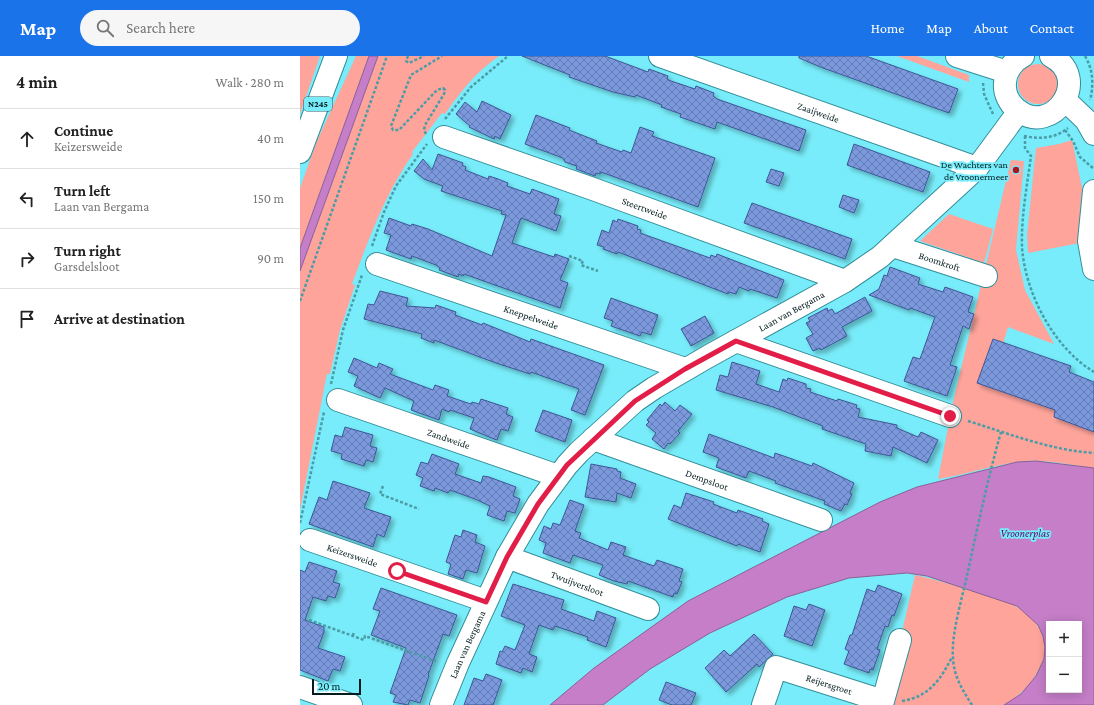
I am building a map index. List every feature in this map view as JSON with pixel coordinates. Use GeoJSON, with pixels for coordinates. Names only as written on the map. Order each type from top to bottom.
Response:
{"type":"FeatureCollection","features":[{"type":"Feature","properties":{"kind":"street","name":"N245"},"geometry":{"type":"LineString","coordinates":[[300,152],[336,56]]}},
{"type":"Feature","properties":{"kind":"street","name":"Zaaijweide"},"geometry":{"type":"LineString","coordinates":[[660,56],[977,168]]}},
{"type":"Feature","properties":{"kind":"street"},"geometry":{"type":"LineString","coordinates":[[957,56],[1007,72]]}},
{"type":"Feature","properties":{"kind":"street"},"geometry":{"type":"LineString","coordinates":[[1023,56],[1012,64],[1007,72],[1005,79],[1006,94],[1009,101],[1019,112],[1036,117],[1053,113],[1065,100],[1069,87],[1067,73],[1060,62],[1051,56]]}},
{"type":"Feature","properties":{"kind":"street"},"geometry":{"type":"LineString","coordinates":[[1065,100],[1086,120],[1094,134]]}},
{"type":"Feature","properties":{"kind":"street","name":"Laan van Bergama"},"geometry":{"type":"LineString","coordinates":[[441,705],[507,557],[538,504],[567,465],[635,401],[685,369],[845,281],[893,246],[977,168],[1019,112]]}},
{"type":"Feature","properties":{"kind":"street","name":"Steertweide"},"geometry":{"type":"LineString","coordinates":[[438,137],[593,189],[845,281]]}},
{"type":"Feature","properties":{"kind":"street"},"geometry":{"type":"LineString","coordinates":[[1094,190],[1089,241],[1094,269]]}},
{"type":"Feature","properties":{"kind":"street","name":"Boomkroft"},"geometry":{"type":"LineString","coordinates":[[893,246],[986,276]]}},
{"type":"Feature","properties":{"kind":"street","name":"Kneppelweide"},"geometry":{"type":"LineString","coordinates":[[377,264],[685,369]]}},
{"type":"Feature","properties":{"kind":"street"},"geometry":{"type":"LineString","coordinates":[[736,341],[950,416]]}},
{"type":"Feature","properties":{"kind":"street","name":"Zandweide"},"geometry":{"type":"LineString","coordinates":[[338,400],[558,476]]}},
{"type":"Feature","properties":{"kind":"street","name":"Dempsloot"},"geometry":{"type":"LineString","coordinates":[[593,439],[821,520]]}},
{"type":"Feature","properties":{"kind":"street","name":"Keizersweide"},"geometry":{"type":"LineString","coordinates":[[310,540],[486,602]]}},
{"type":"Feature","properties":{"kind":"street","name":"Twuijversloot"},"geometry":{"type":"LineString","coordinates":[[507,557],[648,609]]}},
{"type":"Feature","properties":{"kind":"street"},"geometry":{"type":"LineString","coordinates":[[883,702],[900,640]]}},
{"type":"Feature","properties":{"kind":"street","name":"Reijersgroet"},"geometry":{"type":"LineString","coordinates":[[763,705],[776,667],[883,702]]}},
{"type":"Feature","properties":{"kind":"street"},"geometry":{"type":"LineString","coordinates":[[300,687],[351,705]]}},
{"type":"Feature","properties":{"kind":"path"},"geometry":{"type":"LineString","coordinates":[[300,301],[388,56]]}},
{"type":"Feature","properties":{"kind":"path"},"geometry":{"type":"LineString","coordinates":[[408,56],[406,61],[409,63],[424,56]]}},
{"type":"Feature","properties":{"kind":"path"},"geometry":{"type":"LineString","coordinates":[[438,137],[424,132],[424,128],[444,94],[444,90],[442,88],[437,90],[399,130],[394,130],[392,126],[411,75],[442,56]]}},
{"type":"Feature","properties":{"kind":"path"},"geometry":{"type":"LineString","coordinates":[[1065,130],[1073,140],[1080,157],[1094,169]]}},
{"type":"Feature","properties":{"kind":"path"},"geometry":{"type":"LineString","coordinates":[[1024,136],[1025,148],[1032,156],[1024,212],[1022,248],[1032,289],[1045,320],[1062,344],[1085,367],[1094,372]]}},
{"type":"Feature","properties":{"kind":"path"},"geometry":{"type":"LineString","coordinates":[[569,256],[583,261],[581,266],[598,271]]}},
{"type":"Feature","properties":{"kind":"path"},"geometry":{"type":"LineString","coordinates":[[950,416],[1036,443],[1081,452],[1094,453]]}},
{"type":"Feature","properties":{"kind":"path"},"geometry":{"type":"LineString","coordinates":[[972,705],[960,687],[955,675],[953,656],[964,590],[991,468],[1001,432]]}},
{"type":"Feature","properties":{"kind":"path"},"geometry":{"type":"LineString","coordinates":[[383,486],[380,494],[419,509]]}},
{"type":"Feature","properties":{"kind":"path"},"geometry":{"type":"LineString","coordinates":[[309,620],[364,640],[365,636],[439,662]]}},
{"type":"Feature","properties":{"kind":"path"},"geometry":{"type":"LineString","coordinates":[[353,636],[354,631]]}},
{"type":"Feature","properties":{"kind":"path"},"geometry":{"type":"LineString","coordinates":[[883,702],[906,701],[916,698],[929,691],[943,675],[953,656]]}},
{"type":"Feature","properties":{"kind":"shaded area"},"geometry":{"type":"Polygon","coordinates":[[[300,56],[320,56],[300,114],[300,56]]]}},
{"type":"Feature","properties":{"kind":"shaded area"},"geometry":{"type":"Polygon","coordinates":[[[356,56],[369,56],[300,248],[300,188],[316,143],[356,56]]]}},
{"type":"Feature","properties":{"kind":"shaded area"},"geometry":{"type":"Polygon","coordinates":[[[378,56],[499,56],[469,82],[445,114],[442,113],[412,152],[413,154],[394,185],[378,217],[352,284],[355,285],[340,330],[330,374],[327,374],[300,510],[300,271],[378,56]]]}},
{"type":"Feature","properties":{"kind":"shaded area"},"geometry":{"type":"Polygon","coordinates":[[[897,56],[917,56],[969,75],[969,82],[897,56]]]}},
{"type":"Feature","properties":{"kind":"shaded area"},"geometry":{"type":"Polygon","coordinates":[[[1038,64],[1052,70],[1058,84],[1052,98],[1038,104],[1024,98],[1018,84],[1024,70],[1038,64]]]}},
{"type":"Feature","properties":{"kind":"shaded area"},"geometry":{"type":"Polygon","coordinates":[[[1072,140],[1082,188],[1080,243],[1028,253],[1027,235],[1036,148],[1072,140]]]}},
{"type":"Feature","properties":{"kind":"shaded area"},"geometry":{"type":"Polygon","coordinates":[[[1011,160],[1024,161],[1016,250],[1025,290],[1054,344],[1008,327],[991,384],[1064,409],[1094,427],[1094,468],[1056,462],[1026,461],[938,479],[953,402],[1011,160]]]}},
{"type":"Feature","properties":{"kind":"shaded area"},"geometry":{"type":"Polygon","coordinates":[[[949,214],[993,229],[984,263],[920,241],[949,214]]]}},
{"type":"Feature","properties":{"kind":"shaded area"},"geometry":{"type":"Polygon","coordinates":[[[915,575],[1010,603],[1024,612],[1036,623],[1043,638],[1045,654],[1035,676],[1022,692],[1004,705],[885,705],[915,575]]]}},
{"type":"Feature","properties":{"kind":"water"},"geometry":{"type":"Polygon","coordinates":[[[369,56],[378,56],[300,271],[300,248],[369,56]]]}},
{"type":"Feature","properties":{"kind":"water","name":"Vroonerplas"},"geometry":{"type":"Polygon","coordinates":[[[1036,461],[1094,468],[1094,705],[1004,705],[1021,694],[1036,676],[1044,659],[1045,647],[1043,636],[1038,625],[1017,606],[927,576],[907,573],[849,578],[787,597],[710,633],[650,669],[603,705],[550,705],[594,668],[688,601],[880,502],[917,487],[1017,462],[1036,461]]]}},
{"type":"Feature","properties":{"kind":"building"},"geometry":{"type":"Polygon","coordinates":[[[522,56],[605,56],[648,72],[649,69],[668,76],[667,79],[671,81],[695,89],[696,86],[714,93],[713,96],[717,99],[806,130],[799,151],[717,122],[715,129],[680,117],[681,114],[661,107],[662,105],[636,95],[635,97],[613,92],[569,77],[570,75],[522,56]]]}},
{"type":"Feature","properties":{"kind":"building"},"geometry":{"type":"Polygon","coordinates":[[[799,56],[866,56],[958,89],[949,113],[823,68],[799,58],[799,56]]]}},
{"type":"Feature","properties":{"kind":"building"},"geometry":{"type":"Polygon","coordinates":[[[482,101],[511,115],[500,139],[495,136],[494,139],[469,127],[470,126],[456,114],[465,102],[477,112],[482,101]]]}},
{"type":"Feature","properties":{"kind":"building"},"geometry":{"type":"Polygon","coordinates":[[[536,115],[570,128],[569,130],[597,141],[596,143],[622,152],[623,150],[631,153],[640,127],[654,132],[652,136],[715,158],[698,207],[601,172],[600,174],[596,173],[595,176],[576,169],[577,166],[565,162],[563,158],[525,144],[536,115]]]}},
{"type":"Feature","properties":{"kind":"building"},"geometry":{"type":"Polygon","coordinates":[[[854,144],[930,172],[923,192],[847,165],[854,144]]]}},
{"type":"Feature","properties":{"kind":"building"},"geometry":{"type":"Polygon","coordinates":[[[438,154],[463,163],[462,165],[466,167],[465,170],[488,179],[489,176],[508,183],[507,186],[530,194],[532,189],[559,199],[554,214],[561,216],[556,231],[521,218],[512,243],[554,257],[555,254],[569,259],[560,280],[568,283],[560,308],[464,274],[463,276],[459,274],[458,277],[439,270],[440,268],[436,265],[412,256],[411,259],[386,250],[391,235],[384,233],[389,218],[411,226],[412,224],[428,229],[492,256],[506,215],[501,214],[502,211],[441,191],[443,186],[424,179],[414,171],[423,159],[432,170],[438,154]]]}},
{"type":"Feature","properties":{"kind":"building"},"geometry":{"type":"Polygon","coordinates":[[[771,169],[784,173],[779,186],[766,182],[771,169]]]}},
{"type":"Feature","properties":{"kind":"building"},"geometry":{"type":"Polygon","coordinates":[[[843,195],[859,200],[854,213],[839,207],[843,195]]]}},
{"type":"Feature","properties":{"kind":"building"},"geometry":{"type":"Polygon","coordinates":[[[752,203],[852,239],[845,259],[744,223],[752,203]]]}},
{"type":"Feature","properties":{"kind":"building"},"geometry":{"type":"Polygon","coordinates":[[[618,219],[638,226],[637,229],[641,230],[640,233],[710,258],[711,255],[716,257],[717,254],[784,280],[777,298],[739,287],[736,294],[729,292],[728,294],[618,252],[617,254],[603,249],[604,247],[597,245],[602,230],[609,233],[613,220],[617,222],[618,219]]]}},
{"type":"Feature","properties":{"kind":"building"},"geometry":{"type":"Polygon","coordinates":[[[890,267],[920,278],[918,284],[943,292],[945,287],[973,297],[968,312],[974,314],[969,329],[963,326],[950,365],[957,367],[947,396],[904,381],[913,357],[920,359],[935,317],[910,308],[909,310],[869,295],[879,289],[884,275],[887,276],[890,267]]]}},
{"type":"Feature","properties":{"kind":"building"},"geometry":{"type":"Polygon","coordinates":[[[380,291],[408,298],[406,306],[435,308],[436,305],[456,312],[455,315],[482,325],[483,323],[530,342],[531,339],[604,365],[585,415],[571,410],[579,389],[531,372],[530,374],[496,363],[434,340],[434,343],[421,338],[422,334],[364,319],[368,304],[374,305],[380,291]]]}},
{"type":"Feature","properties":{"kind":"building"},"geometry":{"type":"Polygon","coordinates":[[[865,297],[872,311],[842,327],[847,336],[821,350],[820,348],[813,351],[806,338],[813,334],[806,323],[810,321],[808,318],[827,308],[828,311],[832,309],[835,314],[865,297]]]}},
{"type":"Feature","properties":{"kind":"building"},"geometry":{"type":"Polygon","coordinates":[[[611,298],[658,315],[651,335],[642,332],[640,336],[611,326],[613,321],[604,318],[611,298]]]}},
{"type":"Feature","properties":{"kind":"building"},"geometry":{"type":"Polygon","coordinates":[[[705,316],[714,333],[691,346],[681,329],[705,316]]]}},
{"type":"Feature","properties":{"kind":"building"},"geometry":{"type":"Polygon","coordinates":[[[993,339],[1071,366],[1069,372],[1094,382],[1094,432],[1054,417],[1055,410],[977,383],[993,339]]]}},
{"type":"Feature","properties":{"kind":"building"},"geometry":{"type":"Polygon","coordinates":[[[354,358],[377,368],[379,363],[393,369],[390,374],[433,390],[435,385],[449,390],[447,396],[471,404],[472,402],[479,404],[481,399],[508,408],[506,414],[513,417],[508,431],[501,429],[497,440],[470,429],[474,418],[450,410],[449,412],[442,409],[439,420],[411,410],[414,401],[385,388],[380,398],[354,386],[358,376],[348,372],[354,358]]]}},
{"type":"Feature","properties":{"kind":"building"},"geometry":{"type":"Polygon","coordinates":[[[732,362],[760,371],[756,384],[779,392],[783,379],[787,381],[788,378],[806,384],[806,388],[811,389],[810,392],[837,401],[838,399],[857,405],[856,408],[860,409],[858,417],[897,425],[897,428],[918,437],[921,432],[938,440],[927,463],[893,447],[891,456],[865,451],[866,444],[822,429],[823,426],[773,407],[716,390],[720,375],[728,377],[732,362]]]}},
{"type":"Feature","properties":{"kind":"building"},"geometry":{"type":"Polygon","coordinates":[[[665,402],[675,411],[680,405],[692,414],[678,431],[680,433],[670,444],[668,443],[664,449],[652,439],[656,433],[646,425],[649,422],[647,420],[660,404],[662,406],[665,402]]]}},
{"type":"Feature","properties":{"kind":"building"},"geometry":{"type":"Polygon","coordinates":[[[543,410],[572,420],[565,442],[535,431],[543,410]]]}},
{"type":"Feature","properties":{"kind":"building"},"geometry":{"type":"Polygon","coordinates":[[[345,427],[373,435],[370,446],[377,448],[373,462],[366,460],[364,466],[341,459],[342,454],[331,451],[335,435],[342,437],[345,427]]]}},
{"type":"Feature","properties":{"kind":"building"},"geometry":{"type":"Polygon","coordinates":[[[709,434],[774,458],[775,453],[812,466],[813,463],[854,483],[850,493],[852,494],[847,505],[845,504],[841,511],[824,504],[825,501],[775,483],[776,481],[749,471],[746,478],[716,467],[719,458],[703,452],[709,434]]]}},
{"type":"Feature","properties":{"kind":"building"},"geometry":{"type":"Polygon","coordinates":[[[432,454],[459,464],[455,474],[481,483],[483,476],[489,477],[516,487],[513,496],[520,499],[515,513],[507,511],[504,521],[487,515],[490,506],[475,499],[450,490],[448,493],[435,488],[434,491],[420,486],[423,478],[416,475],[421,462],[428,464],[432,454]]]}},
{"type":"Feature","properties":{"kind":"building"},"geometry":{"type":"Polygon","coordinates":[[[591,464],[617,469],[617,471],[621,472],[620,478],[636,484],[631,498],[617,493],[616,502],[585,497],[591,464]]]}},
{"type":"Feature","properties":{"kind":"building"},"geometry":{"type":"Polygon","coordinates":[[[333,481],[370,493],[364,508],[391,517],[384,537],[377,534],[373,547],[309,524],[319,497],[327,500],[333,481]]]}},
{"type":"Feature","properties":{"kind":"building"},"geometry":{"type":"Polygon","coordinates":[[[686,493],[714,502],[713,504],[737,513],[738,510],[763,519],[762,521],[769,524],[760,552],[738,544],[737,546],[668,519],[674,505],[681,508],[686,493]]]}},
{"type":"Feature","properties":{"kind":"building"},"geometry":{"type":"Polygon","coordinates":[[[570,500],[584,505],[575,531],[581,533],[579,538],[608,550],[611,542],[626,547],[623,555],[654,566],[657,560],[683,569],[679,581],[682,582],[677,594],[674,593],[673,597],[628,581],[627,584],[614,581],[599,575],[603,565],[573,555],[570,563],[543,553],[546,543],[539,540],[544,526],[551,529],[553,523],[560,525],[570,500]]]}},
{"type":"Feature","properties":{"kind":"building"},"geometry":{"type":"Polygon","coordinates":[[[463,530],[477,535],[475,542],[485,546],[477,573],[466,570],[463,579],[448,574],[451,564],[446,562],[455,535],[461,537],[463,530]]]}},
{"type":"Feature","properties":{"kind":"building"},"geometry":{"type":"Polygon","coordinates":[[[309,562],[337,571],[333,582],[340,584],[335,598],[328,596],[326,601],[313,597],[305,620],[324,627],[324,632],[318,648],[345,657],[340,671],[333,669],[328,681],[300,670],[300,570],[305,572],[309,562]]]}},
{"type":"Feature","properties":{"kind":"building"},"geometry":{"type":"Polygon","coordinates":[[[513,584],[564,600],[561,609],[594,621],[597,611],[616,618],[606,647],[587,640],[588,637],[555,626],[553,630],[539,625],[529,654],[537,657],[532,672],[523,668],[521,673],[496,664],[500,651],[502,652],[505,646],[515,650],[525,625],[501,616],[513,584]]]}},
{"type":"Feature","properties":{"kind":"building"},"geometry":{"type":"Polygon","coordinates":[[[878,585],[902,594],[894,616],[892,615],[888,627],[885,626],[877,649],[880,650],[873,670],[870,669],[869,673],[844,664],[849,651],[845,649],[850,635],[852,635],[867,589],[875,592],[878,585]]]}},
{"type":"Feature","properties":{"kind":"building"},"geometry":{"type":"Polygon","coordinates":[[[381,588],[457,615],[449,636],[443,634],[428,675],[429,676],[420,703],[410,700],[408,705],[393,702],[396,695],[390,693],[406,648],[371,635],[380,611],[373,609],[381,588]]]}},
{"type":"Feature","properties":{"kind":"building"},"geometry":{"type":"Polygon","coordinates":[[[809,604],[825,610],[812,646],[784,636],[794,606],[806,610],[809,604]]]}},
{"type":"Feature","properties":{"kind":"building"},"geometry":{"type":"Polygon","coordinates":[[[754,634],[773,654],[759,667],[757,664],[726,692],[705,668],[724,650],[730,656],[754,634]]]}},
{"type":"Feature","properties":{"kind":"building"},"geometry":{"type":"Polygon","coordinates":[[[486,674],[502,680],[493,705],[464,705],[474,678],[483,681],[486,674]]]}},
{"type":"Feature","properties":{"kind":"building"},"geometry":{"type":"Polygon","coordinates":[[[666,682],[696,693],[691,705],[672,705],[659,700],[666,682]]]}},
{"type":"Feature","properties":{"kind":"place","name":"De Wachters van de Vroonermeer"},"geometry":{"type":"Point","coordinates":[1016,170]}},
{"type":"Feature","properties":{"kind":"route"},"geometry":{"type":"LineString","coordinates":[[397,571],[486,602],[507,557],[538,504],[567,465],[579,452],[635,401],[685,369],[736,341],[950,416]]}}]}
